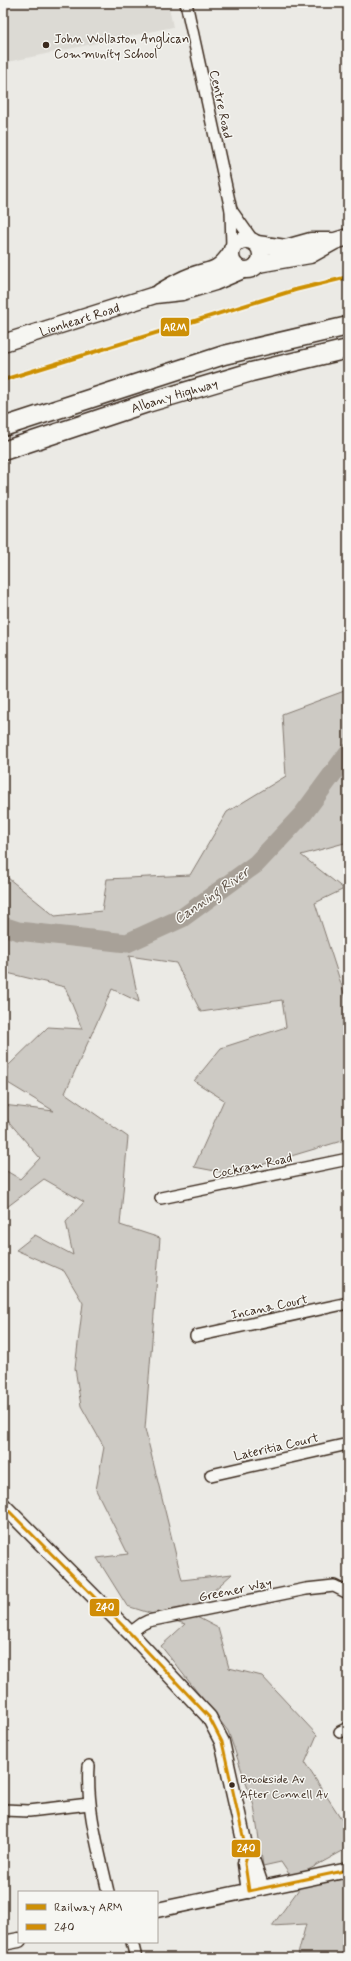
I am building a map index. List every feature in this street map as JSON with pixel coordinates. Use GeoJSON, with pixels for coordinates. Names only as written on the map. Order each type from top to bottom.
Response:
{"type":"FeatureCollection","features":[{"type":"Feature","properties":{"kind":"highway","name":"Albany Highway"},"geometry":{"type":"LineString","coordinates":[[3,426],[224,355],[348,326]]}},
{"type":"Feature","properties":{"kind":"highway"},"geometry":{"type":"LineString","coordinates":[[266,344],[274,366]]}},
{"type":"Feature","properties":{"kind":"highway","name":"Albany Highway"},"geometry":{"type":"LineString","coordinates":[[3,451],[182,392],[274,366],[348,349]]}},
{"type":"Feature","properties":{"kind":"main road"},"geometry":{"type":"LineString","coordinates":[[342,239],[310,255],[258,264],[251,269],[242,270],[235,266],[231,250],[239,241],[248,240],[286,248],[311,241],[342,239]]}},
{"type":"Feature","properties":{"kind":"main road"},"geometry":{"type":"LineString","coordinates":[[255,242],[261,256],[258,264]]}},
{"type":"Feature","properties":{"kind":"main road","name":"Lionheart Road"},"geometry":{"type":"LineString","coordinates":[[155,295],[192,275],[214,270],[221,265],[231,250]]}},
{"type":"Feature","properties":{"kind":"main road","name":"Lionheart Road"},"geometry":{"type":"LineString","coordinates":[[3,342],[155,295],[182,292],[215,282],[242,270]]}},
{"type":"Feature","properties":{"kind":"street","name":"Centre Road"},"geometry":{"type":"LineString","coordinates":[[186,3],[231,210],[231,250]]}},
{"type":"Feature","properties":{"kind":"street","name":"Centre Road"},"geometry":{"type":"LineString","coordinates":[[231,210],[255,242]]}},
{"type":"Feature","properties":{"kind":"street","name":"Cockram Road"},"geometry":{"type":"LineString","coordinates":[[161,1198],[348,1159]]}},
{"type":"Feature","properties":{"kind":"street","name":"Incana Court"},"geometry":{"type":"LineString","coordinates":[[196,1336],[348,1303]]}},
{"type":"Feature","properties":{"kind":"street","name":"Lateritia Court"},"geometry":{"type":"LineString","coordinates":[[211,1475],[348,1444]]}},
{"type":"Feature","properties":{"kind":"street"},"geometry":{"type":"LineString","coordinates":[[3,1505],[130,1633],[209,1717],[217,1729],[222,1742],[247,1854],[245,1864],[255,1889]]}},
{"type":"Feature","properties":{"kind":"street","name":"Greener Way"},"geometry":{"type":"LineString","coordinates":[[130,1633],[148,1621],[306,1588],[334,1586],[348,1593]]}},
{"type":"Feature","properties":{"kind":"street"},"geometry":{"type":"LineString","coordinates":[[88,1766],[87,1787],[89,1804],[108,1891]]}},
{"type":"Feature","properties":{"kind":"street"},"geometry":{"type":"LineString","coordinates":[[3,1810],[29,1811],[89,1804]]}},
{"type":"Feature","properties":{"kind":"street"},"geometry":{"type":"LineString","coordinates":[[158,1910],[348,1870]]}},
{"type":"Feature","properties":{"kind":"street"},"geometry":{"type":"LineString","coordinates":[[3,1943],[18,1940]]}},
{"type":"Feature","properties":{"kind":"street"},"geometry":{"type":"LineString","coordinates":[[132,1943],[136,1958]]}},
{"type":"Feature","properties":{"kind":"shaded area","name":"John Wollaston Anglican Community School"},"geometry":{"type":"Polygon","coordinates":[[[3,3],[168,3],[173,27],[3,63],[3,3]]]}},
{"type":"Feature","properties":{"kind":"shaded area"},"geometry":{"type":"Polygon","coordinates":[[[348,682],[348,842],[301,855],[344,889],[315,903],[345,996],[348,999],[348,1139],[231,1174],[194,1167],[224,1100],[194,1081],[221,1048],[286,1027],[282,1000],[201,1012],[176,963],[129,956],[139,1002],[112,989],[65,1093],[128,1137],[120,1225],[160,1238],[145,1429],[182,1580],[232,1574],[189,1613],[218,1628],[229,1668],[262,1676],[317,1735],[305,1763],[348,1829],[348,1848],[299,1875],[348,1877],[348,1958],[297,1958],[306,1924],[272,1926],[299,1889],[281,1862],[263,1866],[254,1806],[228,1731],[161,1646],[185,1624],[127,1606],[97,1558],[128,1554],[96,1490],[104,1447],[81,1406],[75,1368],[83,1303],[64,1271],[16,1250],[35,1235],[73,1255],[66,1222],[84,1202],[44,1179],[3,1210],[3,1169],[20,1179],[40,1158],[3,1115],[3,1105],[54,1111],[3,1080],[8,1066],[48,1027],[82,1029],[65,987],[3,972],[3,874],[55,916],[102,911],[107,879],[190,875],[227,812],[286,776],[282,714],[347,690],[348,682]]]}},
{"type":"Feature","properties":{"kind":"waterway","name":"Canning River"},"geometry":{"type":"LineString","coordinates":[[3,926],[18,931],[127,943],[182,918],[256,864],[303,814],[348,753]]}},
{"type":"Feature","properties":{"kind":"rail line","name":"ARM"},"geometry":{"type":"LineString","coordinates":[[3,380],[295,290],[348,277]]}},
{"type":"Feature","properties":{"kind":"transit line","name":"240"},"geometry":{"type":"LineString","coordinates":[[3,1505],[130,1633],[209,1717],[222,1742],[247,1854],[245,1864],[249,1891],[348,1870]]}},
{"type":"Feature","properties":{"kind":"place","name":"John Wollaston Anglican Community School"},"geometry":{"type":"Point","coordinates":[46,45]}},
{"type":"Feature","properties":{"kind":"place","name":"Brookside Av After Connell Av"},"geometry":{"type":"Point","coordinates":[232,1785]}}]}
